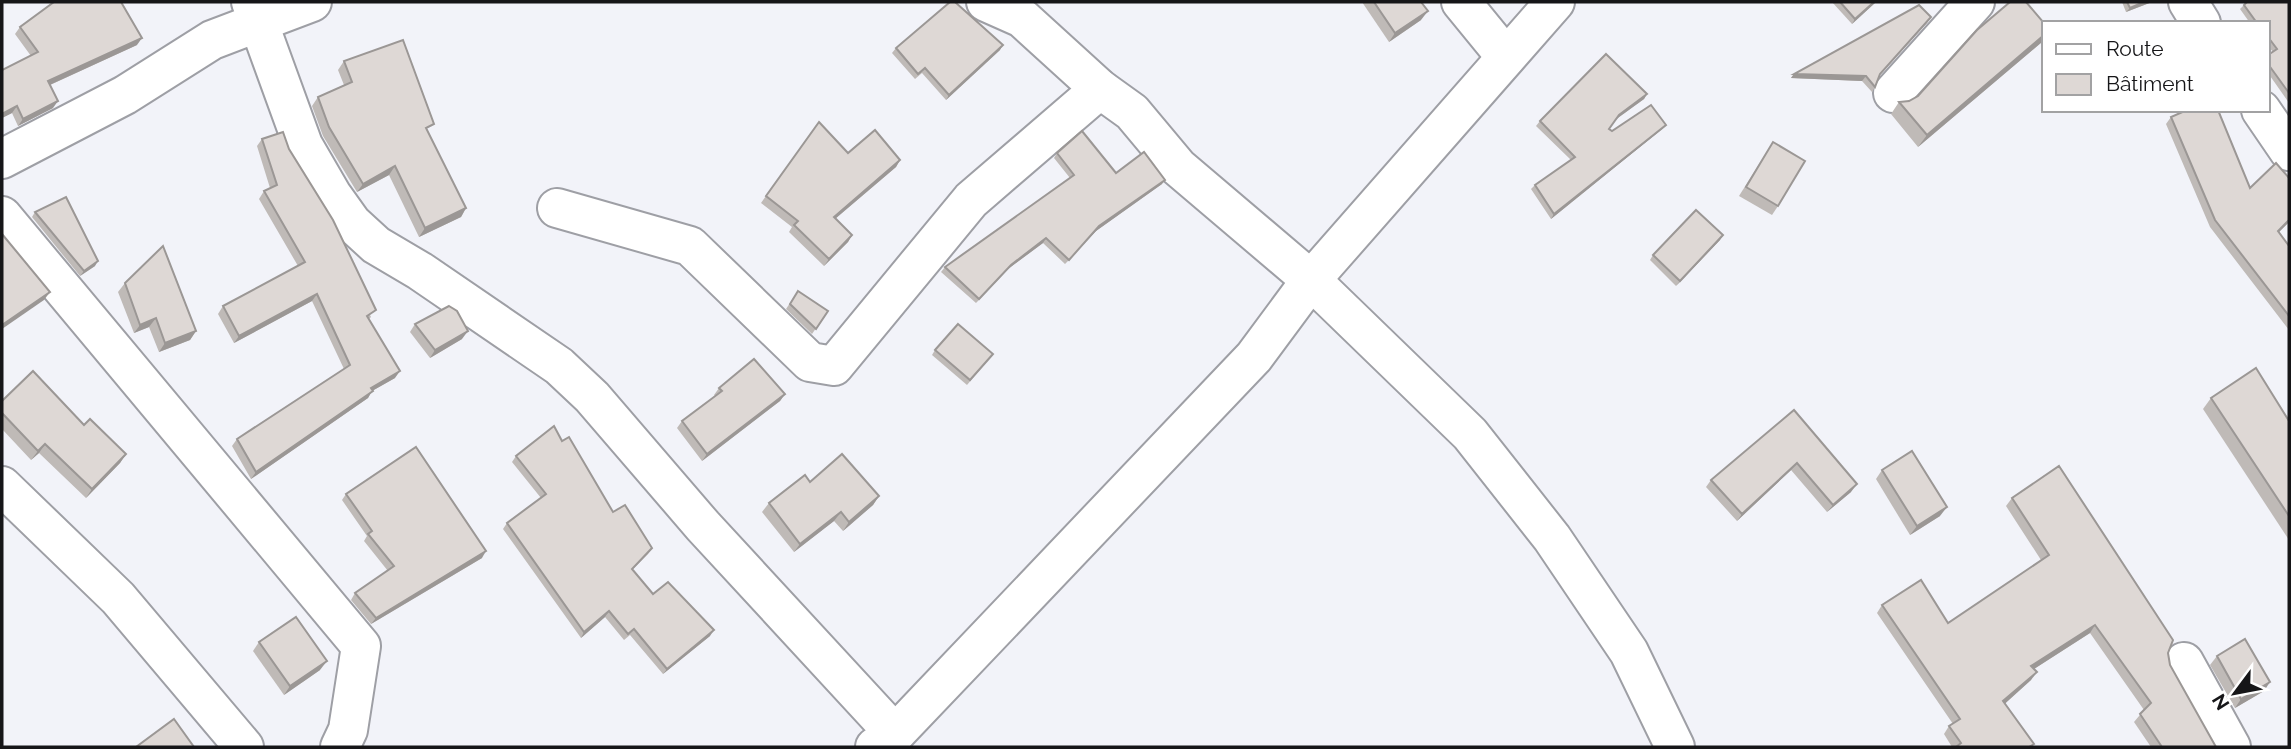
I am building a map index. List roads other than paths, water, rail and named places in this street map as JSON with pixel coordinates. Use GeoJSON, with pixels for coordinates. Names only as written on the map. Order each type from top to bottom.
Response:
{"type":"FeatureCollection","features":[{"type":"Feature","properties":{"kind":"street"},"geometry":{"type":"LineString","coordinates":[[2,159],[125,95],[254,13],[312,2]]}},
{"type":"Feature","properties":{"kind":"street"},"geometry":{"type":"LineString","coordinates":[[986,2],[1022,18],[1100,89],[1132,113],[1178,167],[1311,280],[1470,434],[1552,538],[1629,652],[1675,747]]}},
{"type":"Feature","properties":{"kind":"street"},"geometry":{"type":"LineString","coordinates":[[1461,2],[1506,57]]}},
{"type":"Feature","properties":{"kind":"street"},"geometry":{"type":"LineString","coordinates":[[254,13],[303,145],[352,223],[376,245],[420,271],[549,359],[584,389],[885,740],[1254,357],[1311,280],[1555,2]]}},
{"type":"Feature","properties":{"kind":"street"},"geometry":{"type":"LineString","coordinates":[[1893,93],[1975,2]]}},
{"type":"Feature","properties":{"kind":"street"},"geometry":{"type":"LineString","coordinates":[[2188,2],[2200,21]]}},
{"type":"Feature","properties":{"kind":"street"},"geometry":{"type":"LineString","coordinates":[[557,208],[690,246],[810,362],[834,366],[971,201],[1100,89]]}},
{"type":"Feature","properties":{"kind":"street"},"geometry":{"type":"LineString","coordinates":[[2262,112],[2289,151]]}},
{"type":"Feature","properties":{"kind":"street"},"geometry":{"type":"LineString","coordinates":[[2,216],[361,646],[348,730],[340,747]]}},
{"type":"Feature","properties":{"kind":"street"},"geometry":{"type":"LineString","coordinates":[[2,486],[118,598],[244,747]]}},
{"type":"Feature","properties":{"kind":"street"},"geometry":{"type":"LineString","coordinates":[[2183,662],[2231,747]]}}]}
